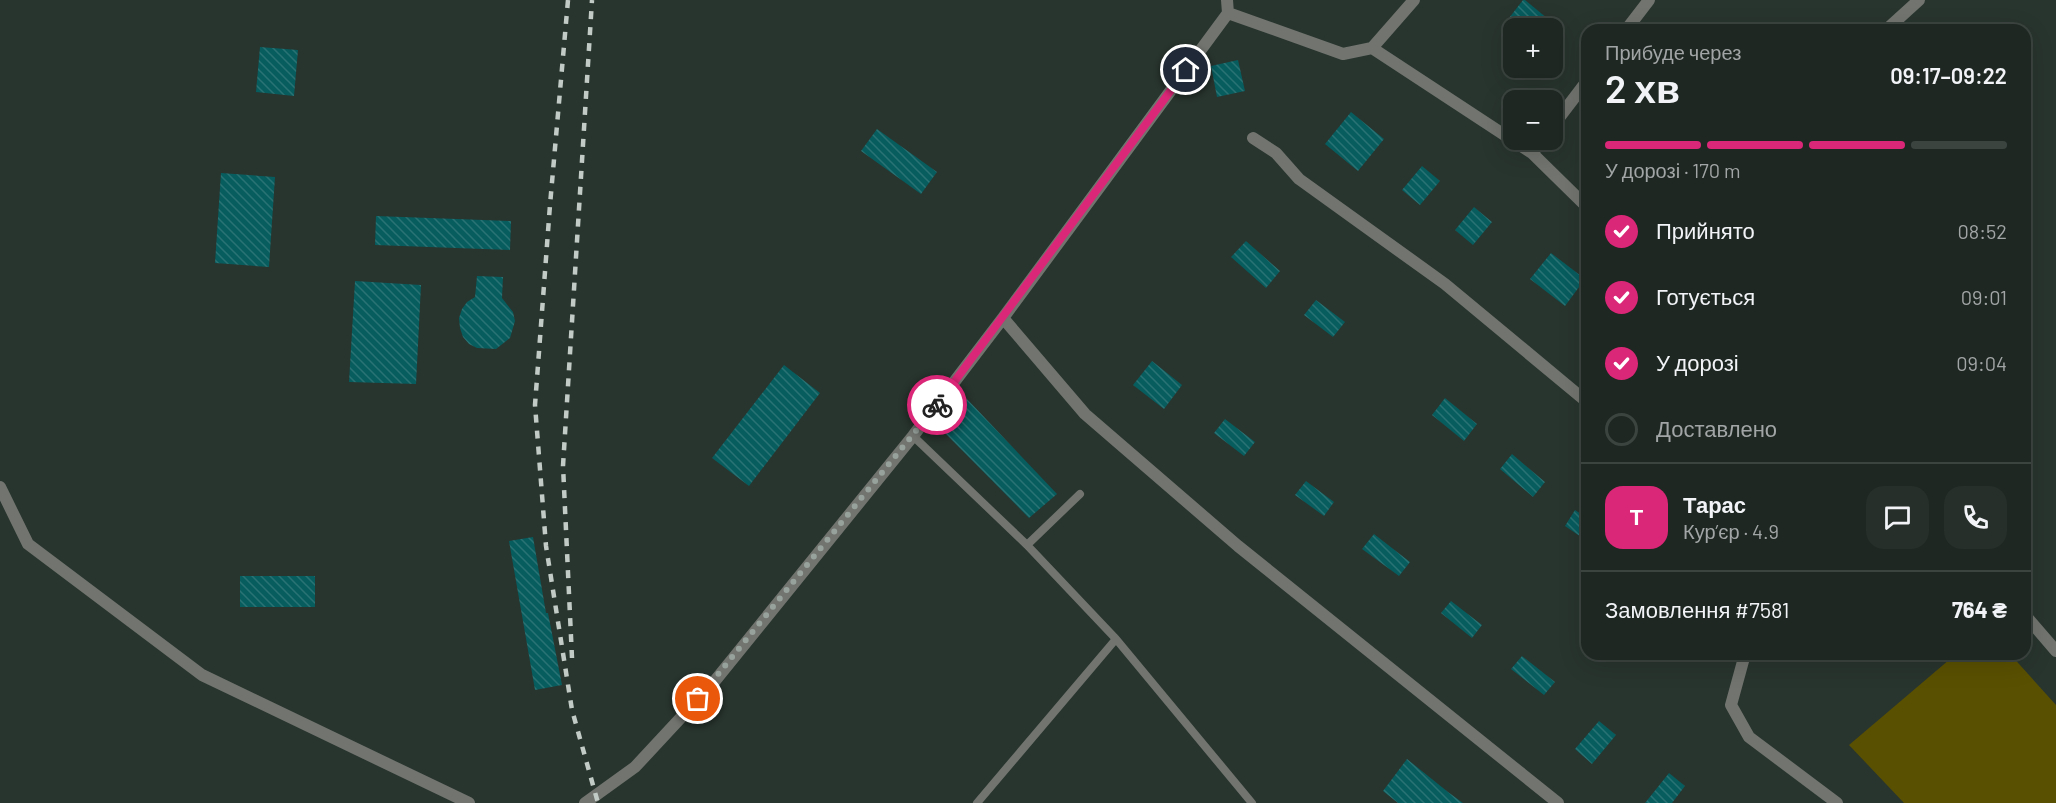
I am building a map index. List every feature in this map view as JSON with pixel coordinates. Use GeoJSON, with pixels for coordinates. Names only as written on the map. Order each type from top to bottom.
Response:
{"type":"FeatureCollection","features":[{"type":"Feature","properties":{"kind":"street"},"geometry":{"type":"LineString","coordinates":[[585,803],[635,767],[714,682],[913,436],[1228,13],[1227,0]]}},
{"type":"Feature","properties":{"kind":"street"},"geometry":{"type":"LineString","coordinates":[[1228,13],[1343,54],[1372,48],[1414,0]]}},
{"type":"Feature","properties":{"kind":"street"},"geometry":{"type":"LineString","coordinates":[[1631,24],[1649,0]]}},
{"type":"Feature","properties":{"kind":"street"},"geometry":{"type":"LineString","coordinates":[[1893,24],[1919,0]]}},
{"type":"Feature","properties":{"kind":"street"},"geometry":{"type":"LineString","coordinates":[[1372,48],[1532,153],[1581,201]]}},
{"type":"Feature","properties":{"kind":"street"},"geometry":{"type":"LineString","coordinates":[[1563,112],[1581,89]]}},
{"type":"Feature","properties":{"kind":"street"},"geometry":{"type":"LineString","coordinates":[[1253,138],[1276,153],[1299,179],[1445,284],[1581,397]]}},
{"type":"Feature","properties":{"kind":"street"},"geometry":{"type":"LineString","coordinates":[[1003,318],[1085,414],[1238,546],[1558,803]]}},
{"type":"Feature","properties":{"kind":"street"},"geometry":{"type":"LineString","coordinates":[[0,487],[28,544],[202,675],[469,803]]}},
{"type":"Feature","properties":{"kind":"street"},"geometry":{"type":"LineString","coordinates":[[2031,622],[2056,651]]}},
{"type":"Feature","properties":{"kind":"street"},"geometry":{"type":"LineString","coordinates":[[1743,660],[1731,705],[1749,736],[1837,803]]}},
{"type":"Feature","properties":{"kind":"lane"},"geometry":{"type":"LineString","coordinates":[[913,436],[1028,545],[1116,639],[1252,803]]}},
{"type":"Feature","properties":{"kind":"lane"},"geometry":{"type":"LineString","coordinates":[[1028,545],[1080,494]]}},
{"type":"Feature","properties":{"kind":"lane"},"geometry":{"type":"LineString","coordinates":[[977,803],[1116,639]]}},
{"type":"Feature","properties":{"kind":"shaded area"},"geometry":{"type":"Polygon","coordinates":[[[1949,660],[2015,660],[2056,705],[2056,803],[1904,803],[1849,745],[1949,660]]]}},
{"type":"Feature","properties":{"kind":"building"},"geometry":{"type":"Polygon","coordinates":[[[1525,0],[1547,18],[1509,18],[1525,0]]]}},
{"type":"Feature","properties":{"kind":"building"},"geometry":{"type":"Polygon","coordinates":[[[260,47],[298,50],[294,96],[256,92],[260,47]]]}},
{"type":"Feature","properties":{"kind":"building"},"geometry":{"type":"Polygon","coordinates":[[[1238,60],[1245,91],[1217,97],[1211,66],[1238,60]]]}},
{"type":"Feature","properties":{"kind":"building"},"geometry":{"type":"Polygon","coordinates":[[[1351,112],[1384,139],[1358,171],[1325,144],[1351,112]]]}},
{"type":"Feature","properties":{"kind":"building"},"geometry":{"type":"Polygon","coordinates":[[[877,129],[937,172],[921,194],[861,151],[877,129]]]}},
{"type":"Feature","properties":{"kind":"building"},"geometry":{"type":"Polygon","coordinates":[[[1422,166],[1440,181],[1420,205],[1402,190],[1422,166]]]}},
{"type":"Feature","properties":{"kind":"building"},"geometry":{"type":"Polygon","coordinates":[[[221,173],[275,177],[269,267],[215,263],[221,173]]]}},
{"type":"Feature","properties":{"kind":"building"},"geometry":{"type":"Polygon","coordinates":[[[1474,207],[1492,222],[1473,245],[1455,230],[1474,207]]]}},
{"type":"Feature","properties":{"kind":"building"},"geometry":{"type":"Polygon","coordinates":[[[376,216],[511,221],[510,250],[375,245],[376,216]]]}},
{"type":"Feature","properties":{"kind":"building"},"geometry":{"type":"Polygon","coordinates":[[[1246,241],[1280,271],[1266,288],[1231,257],[1246,241]]]}},
{"type":"Feature","properties":{"kind":"building"},"geometry":{"type":"Polygon","coordinates":[[[1551,253],[1581,276],[1581,284],[1565,306],[1530,279],[1551,253]]]}},
{"type":"Feature","properties":{"kind":"building"},"geometry":{"type":"Polygon","coordinates":[[[477,276],[503,277],[502,298],[513,312],[515,321],[510,338],[496,349],[477,348],[469,344],[460,328],[459,318],[462,309],[475,297],[477,276]]]}},
{"type":"Feature","properties":{"kind":"building"},"geometry":{"type":"Polygon","coordinates":[[[355,281],[421,285],[416,384],[349,382],[355,281]]]}},
{"type":"Feature","properties":{"kind":"building"},"geometry":{"type":"Polygon","coordinates":[[[1316,300],[1345,322],[1333,337],[1304,315],[1316,300]]]}},
{"type":"Feature","properties":{"kind":"building"},"geometry":{"type":"Polygon","coordinates":[[[1152,361],[1182,385],[1164,409],[1133,385],[1152,361]]]}},
{"type":"Feature","properties":{"kind":"building"},"geometry":{"type":"Polygon","coordinates":[[[784,365],[820,393],[749,486],[712,458],[784,365]]]}},
{"type":"Feature","properties":{"kind":"building"},"geometry":{"type":"Polygon","coordinates":[[[1445,398],[1477,424],[1464,441],[1432,415],[1445,398]]]}},
{"type":"Feature","properties":{"kind":"building"},"geometry":{"type":"Polygon","coordinates":[[[967,399],[1057,494],[1029,518],[943,431],[967,399]]]}},
{"type":"Feature","properties":{"kind":"building"},"geometry":{"type":"Polygon","coordinates":[[[1225,419],[1255,442],[1244,456],[1214,433],[1225,419]]]}},
{"type":"Feature","properties":{"kind":"building"},"geometry":{"type":"Polygon","coordinates":[[[1512,454],[1545,482],[1533,497],[1500,469],[1512,454]]]}},
{"type":"Feature","properties":{"kind":"building"},"geometry":{"type":"Polygon","coordinates":[[[1306,481],[1334,502],[1324,516],[1295,495],[1306,481]]]}},
{"type":"Feature","properties":{"kind":"building"},"geometry":{"type":"Polygon","coordinates":[[[1575,510],[1581,514],[1581,537],[1565,526],[1575,510]]]}},
{"type":"Feature","properties":{"kind":"building"},"geometry":{"type":"Polygon","coordinates":[[[1374,534],[1410,562],[1399,576],[1362,549],[1374,534]]]}},
{"type":"Feature","properties":{"kind":"building"},"geometry":{"type":"Polygon","coordinates":[[[533,537],[546,613],[548,613],[562,685],[535,690],[509,541],[533,537]]]}},
{"type":"Feature","properties":{"kind":"building"},"geometry":{"type":"Polygon","coordinates":[[[240,576],[315,576],[315,607],[240,607],[240,576]]]}},
{"type":"Feature","properties":{"kind":"building"},"geometry":{"type":"Polygon","coordinates":[[[1451,601],[1482,625],[1472,638],[1441,613],[1451,601]]]}},
{"type":"Feature","properties":{"kind":"building"},"geometry":{"type":"Polygon","coordinates":[[[1522,656],[1555,682],[1544,695],[1511,669],[1522,656]]]}},
{"type":"Feature","properties":{"kind":"building"},"geometry":{"type":"Polygon","coordinates":[[[1599,721],[1616,735],[1592,764],[1575,749],[1599,721]]]}},
{"type":"Feature","properties":{"kind":"building"},"geometry":{"type":"Polygon","coordinates":[[[1407,759],[1463,803],[1398,803],[1383,791],[1407,759]]]}},
{"type":"Feature","properties":{"kind":"building"},"geometry":{"type":"Polygon","coordinates":[[[1669,773],[1685,786],[1672,803],[1645,803],[1669,773]]]}},
{"type":"Feature","properties":{"kind":"railway"},"geometry":{"type":"LineString","coordinates":[[568,0],[535,405],[546,546],[572,710],[598,803]]}},
{"type":"Feature","properties":{"kind":"railway"},"geometry":{"type":"LineString","coordinates":[[572,658],[563,466],[592,0]]}},
{"type":"Feature","properties":{"kind":"way so far"},"geometry":{"type":"LineString","coordinates":[[698,699],[937,405]]}},
{"type":"Feature","properties":{"kind":"route"},"geometry":{"type":"LineString","coordinates":[[937,405],[1186,70]]}}]}
